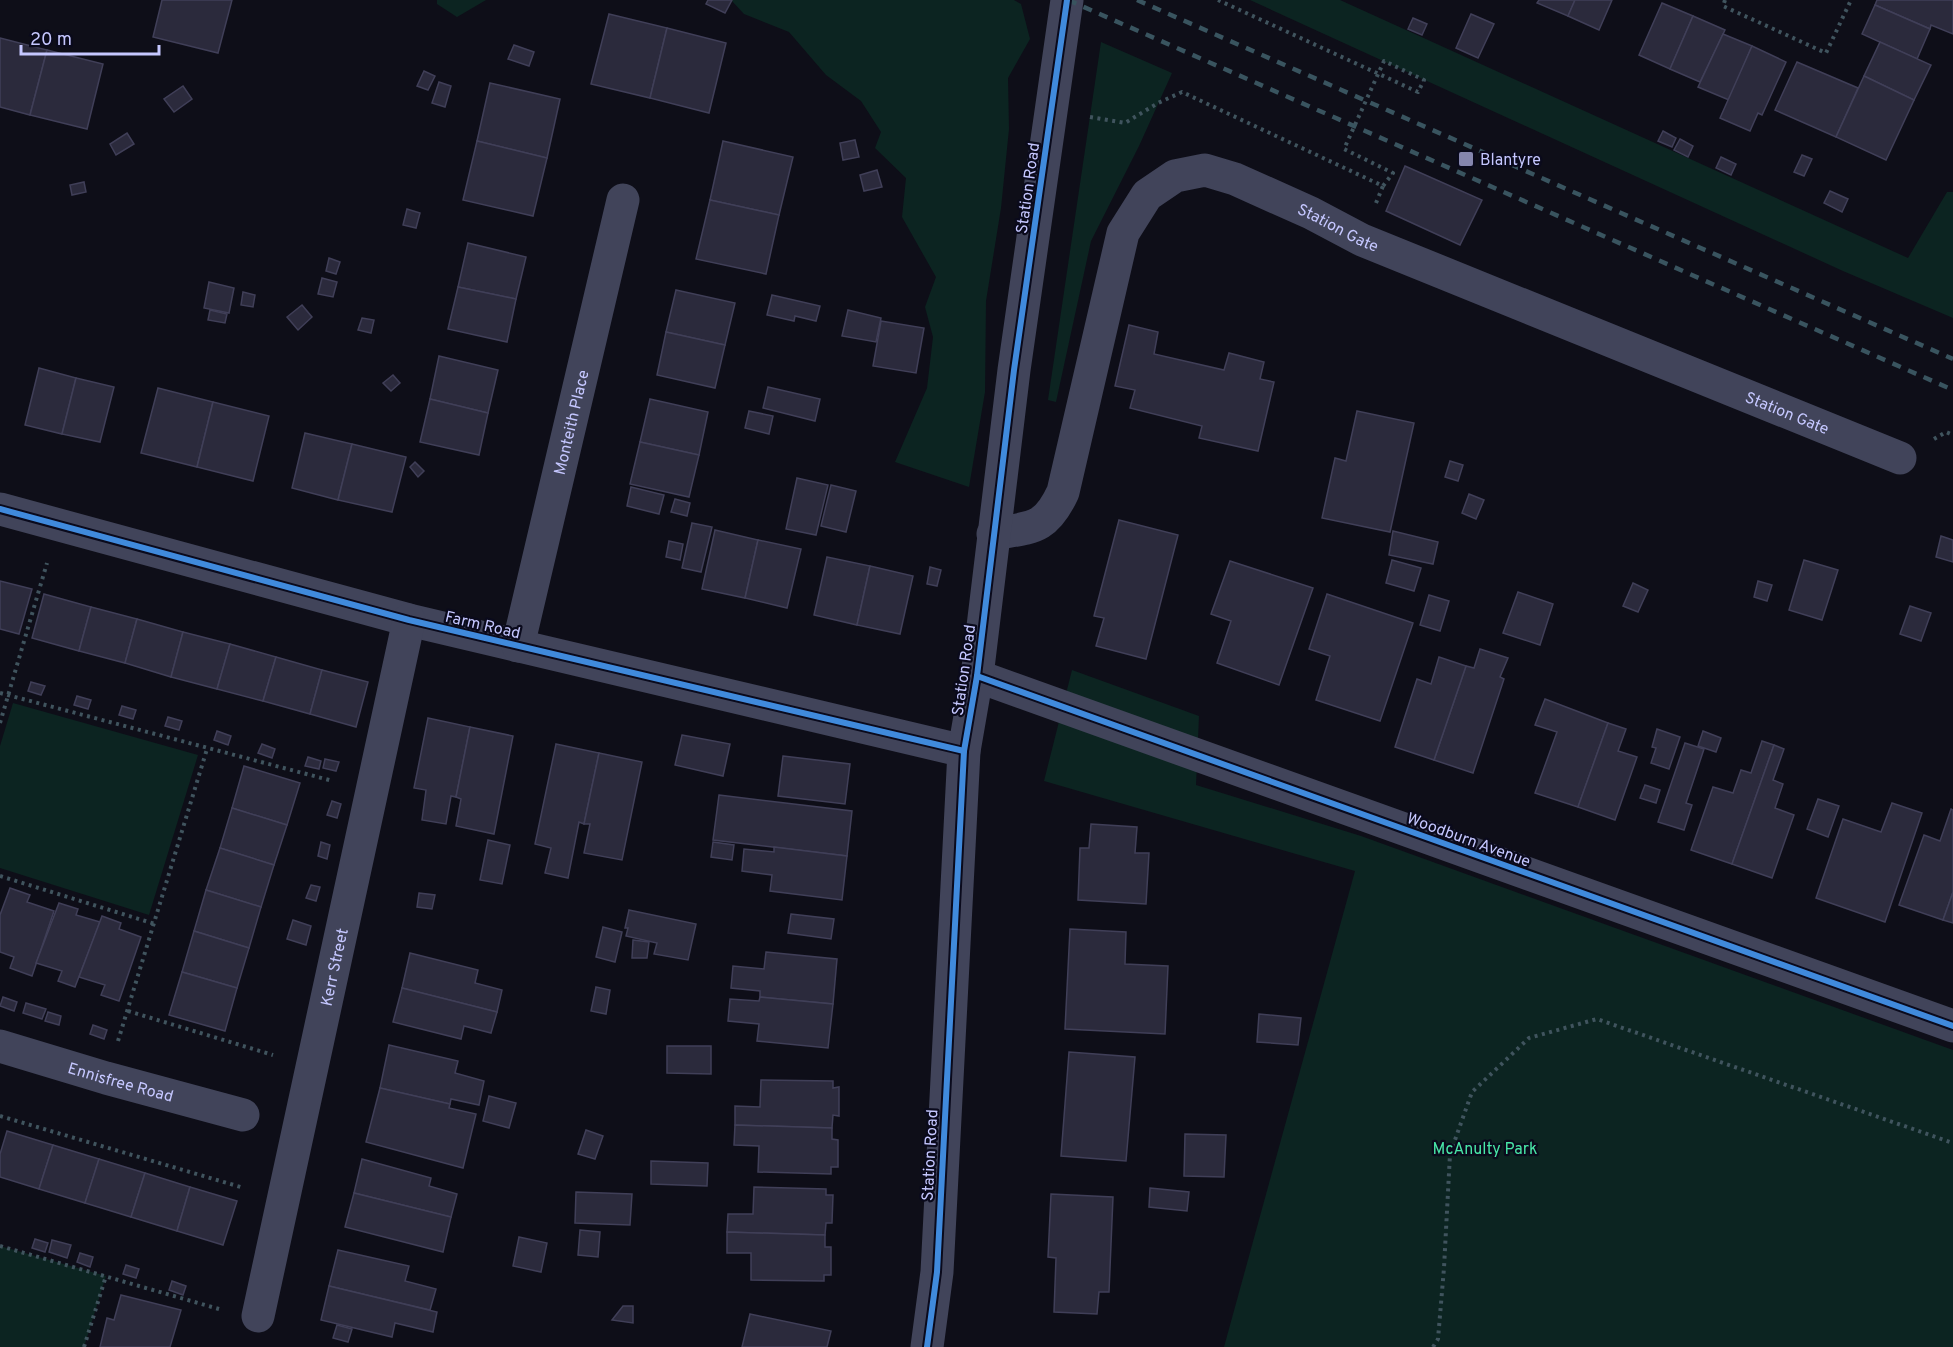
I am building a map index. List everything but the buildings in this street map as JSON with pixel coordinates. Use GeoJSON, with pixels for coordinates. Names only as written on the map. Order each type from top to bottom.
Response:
{"type":"FeatureCollection","features":[{"type":"Feature","properties":{"kind":"street","name":"Station Road"},"geometry":{"type":"LineString","coordinates":[[927,1347],[937,1272],[964,751],[977,676],[1014,370],[1067,0]]}},
{"type":"Feature","properties":{"kind":"street","name":"Station Gate"},"geometry":{"type":"LineString","coordinates":[[993,534],[1039,525],[1055,510],[1063,492],[1123,233],[1147,195],[1175,176],[1205,170],[1234,179],[1311,213],[1362,240],[1900,459]]}},
{"type":"Feature","properties":{"kind":"street","name":"Monteith Place"},"geometry":{"type":"LineString","coordinates":[[518,646],[623,200]]}},
{"type":"Feature","properties":{"kind":"street","name":"Farm Road"},"geometry":{"type":"LineString","coordinates":[[0,509],[409,620],[964,751]]}},
{"type":"Feature","properties":{"kind":"street","name":"Kerr Street"},"geometry":{"type":"LineString","coordinates":[[258,1316],[409,620]]}},
{"type":"Feature","properties":{"kind":"street","name":"Woodburn Avenue"},"geometry":{"type":"LineString","coordinates":[[977,676],[1953,1026]]}},
{"type":"Feature","properties":{"kind":"street","name":"Ennisfree Road"},"geometry":{"type":"LineString","coordinates":[[0,1046],[106,1078],[243,1115]]}},
{"type":"Feature","properties":{"kind":"path"},"geometry":{"type":"LineString","coordinates":[[1052,110],[1125,123],[1158,103],[1182,92],[1383,186],[1393,173],[1344,149],[1384,61],[1424,80],[1418,92],[1218,0]]}},
{"type":"Feature","properties":{"kind":"path"},"geometry":{"type":"LineString","coordinates":[[1725,0],[1723,6],[1826,53],[1851,0]]}},
{"type":"Feature","properties":{"kind":"path"},"geometry":{"type":"LineString","coordinates":[[0,723],[59,524]]}},
{"type":"Feature","properties":{"kind":"path"},"geometry":{"type":"LineString","coordinates":[[0,693],[372,792]]}},
{"type":"Feature","properties":{"kind":"path"},"geometry":{"type":"LineString","coordinates":[[106,1078],[207,749]]}},
{"type":"Feature","properties":{"kind":"path"},"geometry":{"type":"LineString","coordinates":[[0,876],[155,924]]}},
{"type":"Feature","properties":{"kind":"path"},"geometry":{"type":"LineString","coordinates":[[128,1011],[313,1067]]}},
{"type":"Feature","properties":{"kind":"path"},"geometry":{"type":"LineString","coordinates":[[1433,1347],[1438,1339],[1450,1154],[1472,1092],[1529,1038],[1597,1019],[1953,1143]]}},
{"type":"Feature","properties":{"kind":"path"},"geometry":{"type":"LineString","coordinates":[[0,1116],[284,1200]]}},
{"type":"Feature","properties":{"kind":"path"},"geometry":{"type":"LineString","coordinates":[[0,1246],[235,1313],[258,1316]]}},
{"type":"Feature","properties":{"kind":"path"},"geometry":{"type":"LineString","coordinates":[[84,1347],[106,1276]]}},
{"type":"Feature","properties":{"kind":"green space"},"geometry":{"type":"Polygon","coordinates":[[[437,0],[486,0],[457,17],[437,4],[437,0]]]}},
{"type":"Feature","properties":{"kind":"green space"},"geometry":{"type":"Polygon","coordinates":[[[731,0],[1014,0],[1021,4],[1030,39],[1008,78],[1009,129],[1001,208],[986,301],[985,392],[969,487],[895,462],[927,388],[933,337],[925,307],[936,277],[902,217],[906,178],[875,148],[881,132],[861,101],[826,75],[789,32],[744,14],[731,0]]]}},
{"type":"Feature","properties":{"kind":"green space"},"geometry":{"type":"Polygon","coordinates":[[[1250,0],[1340,0],[1908,258],[1947,192],[1953,192],[1953,318],[1843,271],[1250,0]]]}},
{"type":"Feature","properties":{"kind":"green space"},"geometry":{"type":"Polygon","coordinates":[[[1101,42],[1172,73],[1139,146],[1091,241],[1056,402],[1048,400],[1101,42]]]}},
{"type":"Feature","properties":{"kind":"green space","name":"McAnulty Park"},"geometry":{"type":"Polygon","coordinates":[[[1072,670],[1199,716],[1196,785],[1361,836],[1953,1050],[1953,1347],[1224,1347],[1355,871],[1044,781],[1072,670]]]}},
{"type":"Feature","properties":{"kind":"green space"},"geometry":{"type":"Polygon","coordinates":[[[13,703],[198,755],[149,915],[0,868],[0,746],[13,703]]]}},
{"type":"Feature","properties":{"kind":"green space"},"geometry":{"type":"Polygon","coordinates":[[[0,1246],[106,1276],[84,1347],[0,1347],[0,1246]]]}},
{"type":"Feature","properties":{"kind":"railway"},"geometry":{"type":"LineString","coordinates":[[1068,0],[1953,390]]}},
{"type":"Feature","properties":{"kind":"railway"},"geometry":{"type":"LineString","coordinates":[[1137,0],[1953,359]]}},
{"type":"Feature","properties":{"kind":"cycle path"},"geometry":{"type":"LineString","coordinates":[[927,1347],[937,1272],[964,751],[977,676],[1014,370],[1067,0]]}},
{"type":"Feature","properties":{"kind":"cycle path"},"geometry":{"type":"LineString","coordinates":[[0,509],[409,620],[964,751]]}},
{"type":"Feature","properties":{"kind":"cycle path"},"geometry":{"type":"LineString","coordinates":[[977,676],[1953,1026]]}},
{"type":"Feature","properties":{"kind":"place","name":"Blantyre"},"geometry":{"type":"Point","coordinates":[1466,159]}}]}
